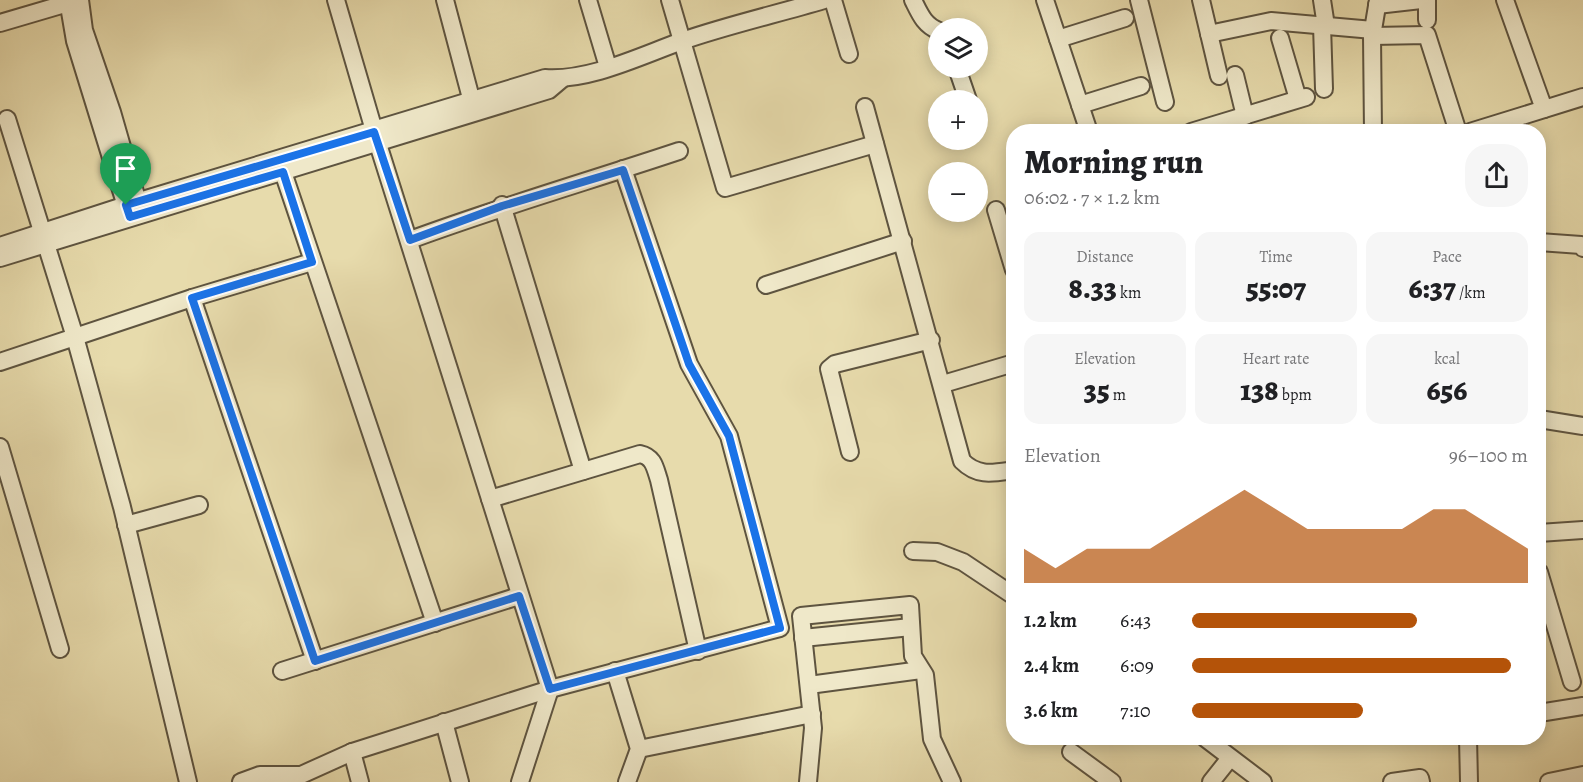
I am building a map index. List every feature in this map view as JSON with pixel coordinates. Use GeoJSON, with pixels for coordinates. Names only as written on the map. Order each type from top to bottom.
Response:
{"type":"FeatureCollection","features":[{"type":"Feature","properties":{"kind":"street"},"geometry":{"type":"LineString","coordinates":[[336,0],[376,138],[550,689],[520,782]]}},
{"type":"Feature","properties":{"kind":"street"},"geometry":{"type":"LineString","coordinates":[[445,0],[472,102]]}},
{"type":"Feature","properties":{"kind":"street"},"geometry":{"type":"LineString","coordinates":[[588,0],[608,67]]}},
{"type":"Feature","properties":{"kind":"street"},"geometry":{"type":"LineString","coordinates":[[670,0],[725,188],[875,144]]}},
{"type":"Feature","properties":{"kind":"street"},"geometry":{"type":"LineString","coordinates":[[134,209],[283,172],[472,102],[545,78],[562,79],[608,67],[798,4],[825,0]]}},
{"type":"Feature","properties":{"kind":"street"},"geometry":{"type":"LineString","coordinates":[[833,0],[849,54]]}},
{"type":"Feature","properties":{"kind":"street"},"geometry":{"type":"LineString","coordinates":[[913,0],[928,26]]}},
{"type":"Feature","properties":{"kind":"street"},"geometry":{"type":"LineString","coordinates":[[1045,0],[1086,124]]}},
{"type":"Feature","properties":{"kind":"street"},"geometry":{"type":"LineString","coordinates":[[1139,0],[1165,102]]}},
{"type":"Feature","properties":{"kind":"street"},"geometry":{"type":"LineString","coordinates":[[1201,0],[1209,34],[1245,116]]}},
{"type":"Feature","properties":{"kind":"street"},"geometry":{"type":"LineString","coordinates":[[1322,0],[1324,89]]}},
{"type":"Feature","properties":{"kind":"street"},"geometry":{"type":"LineString","coordinates":[[1373,124],[1372,33],[1377,3],[1421,0]]}},
{"type":"Feature","properties":{"kind":"street"},"geometry":{"type":"LineString","coordinates":[[1427,0],[1427,20]]}},
{"type":"Feature","properties":{"kind":"street"},"geometry":{"type":"LineString","coordinates":[[1505,0],[1544,109]]}},
{"type":"Feature","properties":{"kind":"street"},"geometry":{"type":"LineString","coordinates":[[0,22],[74,2],[77,26],[106,113],[134,209]]}},
{"type":"Feature","properties":{"kind":"street"},"geometry":{"type":"LineString","coordinates":[[1058,39],[1125,18]]}},
{"type":"Feature","properties":{"kind":"street"},"geometry":{"type":"LineString","coordinates":[[1209,34],[1271,21],[1372,33],[1426,35],[1455,124]]}},
{"type":"Feature","properties":{"kind":"street"},"geometry":{"type":"LineString","coordinates":[[1218,124],[1302,98],[1280,38]]}},
{"type":"Feature","properties":{"kind":"street"},"geometry":{"type":"LineString","coordinates":[[0,246],[43,238],[376,138],[549,90],[562,79]]}},
{"type":"Feature","properties":{"kind":"street"},"geometry":{"type":"LineString","coordinates":[[1080,105],[1141,86]]}},
{"type":"Feature","properties":{"kind":"street"},"geometry":{"type":"LineString","coordinates":[[1496,124],[1583,97]]}},
{"type":"Feature","properties":{"kind":"street"},"geometry":{"type":"LineString","coordinates":[[865,107],[931,340],[962,461],[972,471],[989,474],[1006,471]]}},
{"type":"Feature","properties":{"kind":"street"},"geometry":{"type":"LineString","coordinates":[[7,119],[75,337],[126,525],[188,782]]}},
{"type":"Feature","properties":{"kind":"street"},"geometry":{"type":"LineString","coordinates":[[410,240],[502,206],[679,151]]}},
{"type":"Feature","properties":{"kind":"street"},"geometry":{"type":"LineString","coordinates":[[241,782],[260,775],[301,775],[352,752],[550,689],[780,628],[729,436],[689,364],[623,170]]}},
{"type":"Feature","properties":{"kind":"street"},"geometry":{"type":"LineString","coordinates":[[283,172],[435,623]]}},
{"type":"Feature","properties":{"kind":"street"},"geometry":{"type":"LineString","coordinates":[[502,206],[583,471]]}},
{"type":"Feature","properties":{"kind":"street"},"geometry":{"type":"LineString","coordinates":[[996,210],[1006,243]]}},
{"type":"Feature","properties":{"kind":"street"},"geometry":{"type":"LineString","coordinates":[[0,258],[43,238]]}},
{"type":"Feature","properties":{"kind":"street"},"geometry":{"type":"LineString","coordinates":[[766,285],[903,241]]}},
{"type":"Feature","properties":{"kind":"street"},"geometry":{"type":"LineString","coordinates":[[1546,242],[1581,245],[1583,248]]}},
{"type":"Feature","properties":{"kind":"street"},"geometry":{"type":"LineString","coordinates":[[0,362],[192,298],[312,262]]}},
{"type":"Feature","properties":{"kind":"street"},"geometry":{"type":"LineString","coordinates":[[192,298],[315,661]]}},
{"type":"Feature","properties":{"kind":"street"},"geometry":{"type":"LineString","coordinates":[[850,452],[829,369],[835,364],[931,340]]}},
{"type":"Feature","properties":{"kind":"street"},"geometry":{"type":"LineString","coordinates":[[943,384],[1006,365]]}},
{"type":"Feature","properties":{"kind":"street"},"geometry":{"type":"LineString","coordinates":[[1546,420],[1583,426]]}},
{"type":"Feature","properties":{"kind":"street"},"geometry":{"type":"LineString","coordinates":[[0,447],[60,649]]}},
{"type":"Feature","properties":{"kind":"street"},"geometry":{"type":"LineString","coordinates":[[490,498],[640,454],[652,460],[698,651]]}},
{"type":"Feature","properties":{"kind":"street"},"geometry":{"type":"LineString","coordinates":[[126,525],[199,505]]}},
{"type":"Feature","properties":{"kind":"street"},"geometry":{"type":"LineString","coordinates":[[1546,533],[1583,530]]}},
{"type":"Feature","properties":{"kind":"street"},"geometry":{"type":"LineString","coordinates":[[913,551],[937,552],[963,562],[1006,591]]}},
{"type":"Feature","properties":{"kind":"street"},"geometry":{"type":"LineString","coordinates":[[1546,595],[1572,682]]}},
{"type":"Feature","properties":{"kind":"street"},"geometry":{"type":"LineString","coordinates":[[282,671],[519,596]]}},
{"type":"Feature","properties":{"kind":"street"},"geometry":{"type":"LineString","coordinates":[[808,782],[813,728],[801,616],[910,605],[913,656],[921,670],[930,704],[932,739],[952,782]]}},
{"type":"Feature","properties":{"kind":"street"},"geometry":{"type":"LineString","coordinates":[[809,685],[921,670]]}},
{"type":"Feature","properties":{"kind":"street"},"geometry":{"type":"LineString","coordinates":[[615,671],[639,748],[627,782]]}},
{"type":"Feature","properties":{"kind":"street"},"geometry":{"type":"LineString","coordinates":[[1546,712],[1583,706]]}},
{"type":"Feature","properties":{"kind":"street"},"geometry":{"type":"LineString","coordinates":[[639,748],[812,714]]}},
{"type":"Feature","properties":{"kind":"street"},"geometry":{"type":"LineString","coordinates":[[444,722],[459,782]]}},
{"type":"Feature","properties":{"kind":"street"},"geometry":{"type":"LineString","coordinates":[[1214,745],[1263,782]]}},
{"type":"Feature","properties":{"kind":"street"},"geometry":{"type":"LineString","coordinates":[[1468,745],[1469,782]]}},
{"type":"Feature","properties":{"kind":"street"},"geometry":{"type":"LineString","coordinates":[[352,752],[360,782]]}},
{"type":"Feature","properties":{"kind":"street"},"geometry":{"type":"LineString","coordinates":[[1071,752],[1112,782]]}},
{"type":"Feature","properties":{"kind":"street"},"geometry":{"type":"LineString","coordinates":[[1211,782],[1230,758]]}},
{"type":"Feature","properties":{"kind":"street"},"geometry":{"type":"LineString","coordinates":[[1548,782],[1583,775]]}},
{"type":"Feature","properties":{"kind":"street"},"geometry":{"type":"LineString","coordinates":[[1392,782],[1420,778],[1421,782]]}},
{"type":"Feature","properties":{"kind":"route"},"geometry":{"type":"LineString","coordinates":[[374,132],[410,240],[502,206],[623,170],[689,364],[729,436],[780,628],[550,689],[519,596],[315,661],[192,298],[312,262],[283,172],[130,217],[126,205],[374,132]]}}]}
